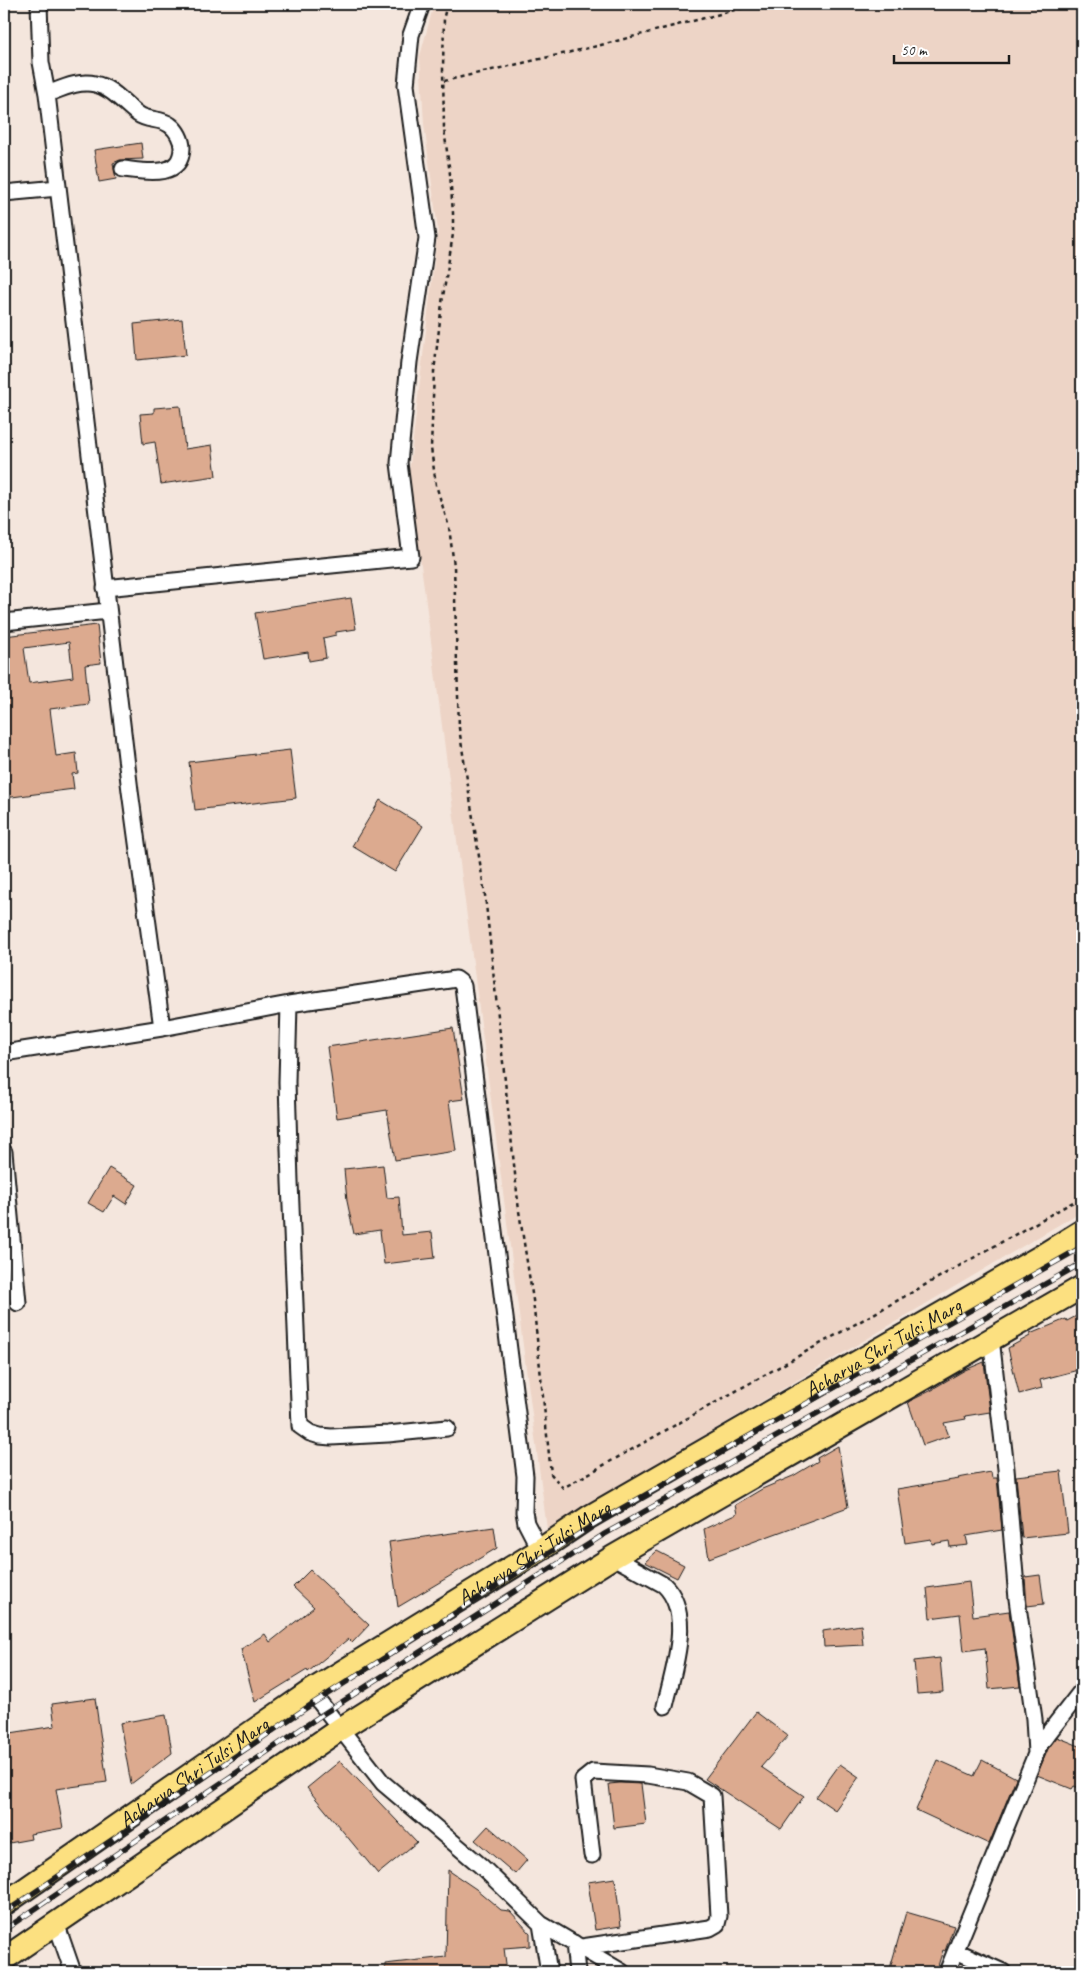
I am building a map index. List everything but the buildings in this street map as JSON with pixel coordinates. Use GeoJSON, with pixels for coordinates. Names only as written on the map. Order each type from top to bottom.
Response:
{"type":"FeatureCollection","features":[{"type":"Feature","properties":{"kind":"highway","name":"Acharya Shri Tulsi Marg"},"geometry":{"type":"LineString","coordinates":[[4,1904],[311,1691],[540,1550],[589,1517],[1082,1231]]}},
{"type":"Feature","properties":{"kind":"highway"},"geometry":{"type":"LineString","coordinates":[[4,1959],[340,1729],[613,1557],[1082,1287]]}},
{"type":"Feature","properties":{"kind":"street"},"geometry":{"type":"LineString","coordinates":[[39,4],[41,62],[47,94],[105,588],[162,1028]]}},
{"type":"Feature","properties":{"kind":"street"},"geometry":{"type":"LineString","coordinates":[[105,588],[411,557],[399,463],[409,362],[427,238],[406,85],[411,35],[422,4]]}},
{"type":"Feature","properties":{"kind":"street"},"geometry":{"type":"LineString","coordinates":[[47,94],[77,84],[94,84],[114,93],[143,118],[171,125],[180,137],[181,152],[178,160],[168,169],[156,172],[123,169]]}},
{"type":"Feature","properties":{"kind":"street"},"geometry":{"type":"LineString","coordinates":[[4,193],[58,188]]}},
{"type":"Feature","properties":{"kind":"street"},"geometry":{"type":"LineString","coordinates":[[4,622],[108,611]]}},
{"type":"Feature","properties":{"kind":"street"},"geometry":{"type":"LineString","coordinates":[[4,1053],[162,1028],[288,1004],[456,979],[462,984],[526,1476],[524,1512],[529,1529],[540,1550]]}},
{"type":"Feature","properties":{"kind":"street"},"geometry":{"type":"LineString","coordinates":[[288,1004],[287,1082],[300,1426],[320,1436],[331,1437],[447,1428]]}},
{"type":"Feature","properties":{"kind":"street"},"geometry":{"type":"LineString","coordinates":[[4,1152],[18,1303]]}},
{"type":"Feature","properties":{"kind":"street"},"geometry":{"type":"LineString","coordinates":[[991,1338],[1006,1469],[1017,1599],[1034,1719],[1036,1752]]}},
{"type":"Feature","properties":{"kind":"street"},"geometry":{"type":"LineString","coordinates":[[613,1557],[664,1585],[670,1591],[679,1609],[680,1621],[677,1653],[665,1706]]}},
{"type":"Feature","properties":{"kind":"street"},"geometry":{"type":"LineString","coordinates":[[311,1691],[383,1783],[481,1866],[541,1924],[622,1972]]}},
{"type":"Feature","properties":{"kind":"street"},"geometry":{"type":"LineString","coordinates":[[947,1972],[1036,1752],[1043,1739],[1081,1693]]}},
{"type":"Feature","properties":{"kind":"street"},"geometry":{"type":"LineString","coordinates":[[578,1945],[710,1928],[718,1924],[712,1796],[688,1782],[648,1775],[593,1772],[583,1780],[592,1855]]}},
{"type":"Feature","properties":{"kind":"street"},"geometry":{"type":"LineString","coordinates":[[56,1923],[73,1972]]}},
{"type":"Feature","properties":{"kind":"street"},"geometry":{"type":"LineString","coordinates":[[541,1924],[549,1972]]}},
{"type":"Feature","properties":{"kind":"street"},"geometry":{"type":"LineString","coordinates":[[577,1972],[578,1945]]}},
{"type":"Feature","properties":{"kind":"street"},"geometry":{"type":"LineString","coordinates":[[956,1951],[1003,1972]]}},
{"type":"Feature","properties":{"kind":"path"},"geometry":{"type":"LineString","coordinates":[[447,4],[444,16],[444,130],[450,174],[453,234],[434,372],[431,448],[436,485],[449,527],[454,566],[459,728],[485,895],[519,1211],[533,1300],[551,1474],[563,1488],[1082,1196]]}},
{"type":"Feature","properties":{"kind":"path"},"geometry":{"type":"LineString","coordinates":[[444,81],[596,46],[758,4]]}},
{"type":"Feature","properties":{"kind":"shaded area"},"geometry":{"type":"Polygon","coordinates":[[[434,4],[1082,4],[1082,1211],[547,1529],[409,473],[438,230],[424,124],[420,56],[434,4]]]}},
{"type":"Feature","properties":{"kind":"railway"},"geometry":{"type":"LineString","coordinates":[[4,1913],[315,1702],[596,1523],[1082,1247]]}},
{"type":"Feature","properties":{"kind":"railway"},"geometry":{"type":"LineString","coordinates":[[4,1930],[323,1714],[603,1535],[1082,1263]]}}]}
